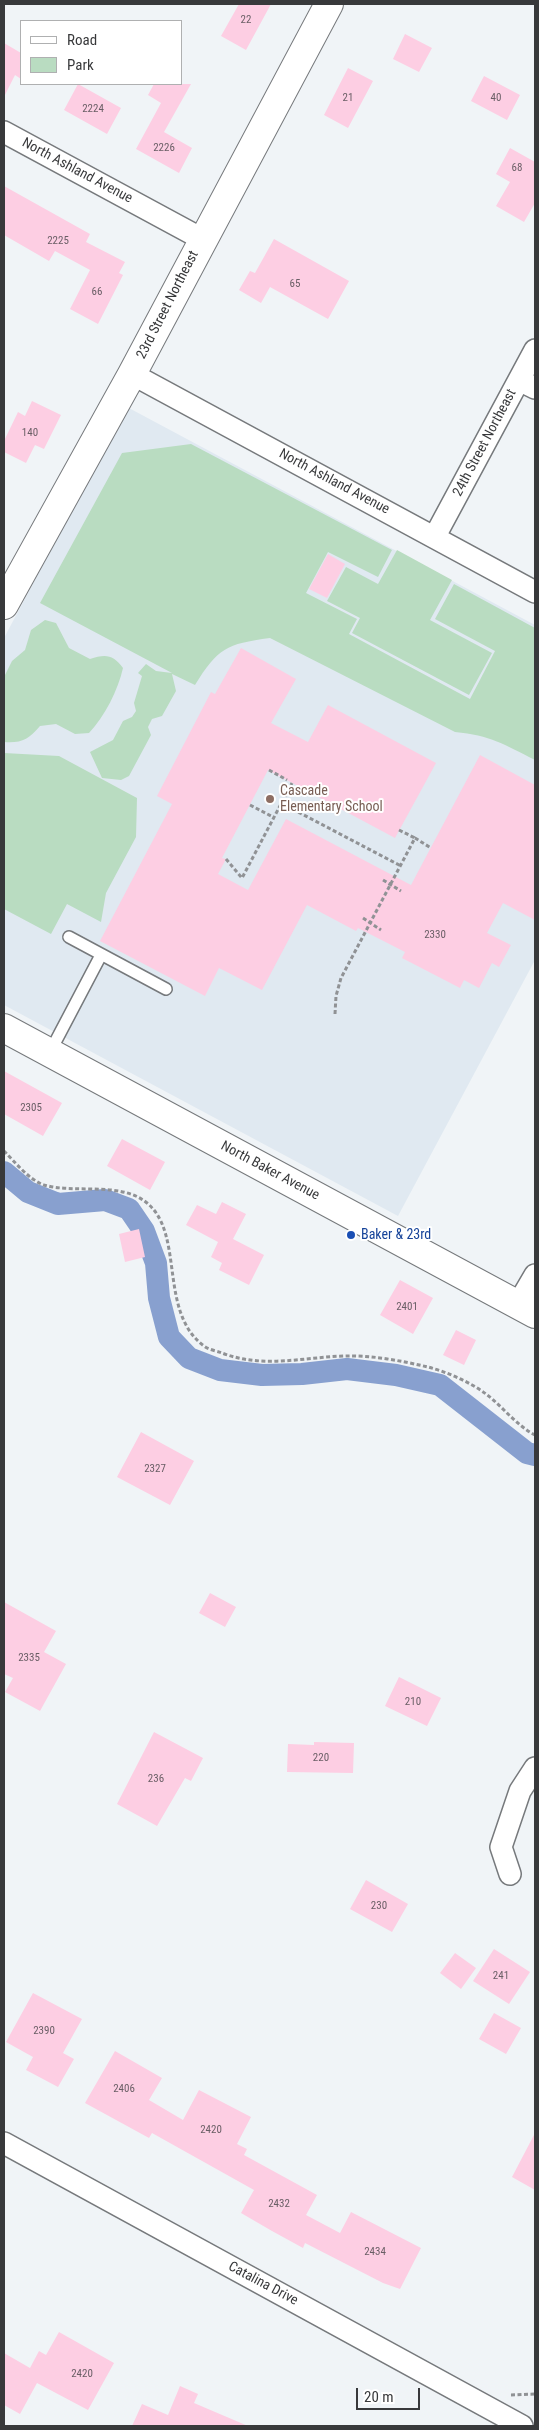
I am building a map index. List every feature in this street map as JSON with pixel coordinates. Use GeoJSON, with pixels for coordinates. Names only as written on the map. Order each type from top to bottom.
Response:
{"type":"FeatureCollection","features":[{"type":"Feature","properties":{"kind":"street","name":"23rd Street Northeast"},"geometry":{"type":"LineString","coordinates":[[4,605],[132,374],[202,238],[329,4]]}},
{"type":"Feature","properties":{"kind":"street","name":"North Ashland Avenue"},"geometry":{"type":"LineString","coordinates":[[4,132],[202,238]]}},
{"type":"Feature","properties":{"kind":"street","name":"24th Street Northeast"},"geometry":{"type":"LineString","coordinates":[[435,536],[527,384],[535,350]]}},
{"type":"Feature","properties":{"kind":"street","name":"North Ashland Avenue"},"geometry":{"type":"LineString","coordinates":[[132,374],[435,536],[535,592]]}},
{"type":"Feature","properties":{"kind":"street","name":"North Baker Avenue"},"geometry":{"type":"LineString","coordinates":[[4,1028],[527,1309]]}},
{"type":"Feature","properties":{"kind":"street"},"geometry":{"type":"LineString","coordinates":[[527,1309],[535,1275]]}},
{"type":"Feature","properties":{"kind":"street"},"geometry":{"type":"LineString","coordinates":[[510,1874],[501,1847],[520,1791],[535,1768]]}},
{"type":"Feature","properties":{"kind":"street","name":"Catalina Drive"},"geometry":{"type":"LineString","coordinates":[[4,2143],[522,2426]]}},
{"type":"Feature","properties":{"kind":"lane"},"geometry":{"type":"LineString","coordinates":[[69,938],[166,990]]}},
{"type":"Feature","properties":{"kind":"lane"},"geometry":{"type":"LineString","coordinates":[[50,1052],[101,955]]}},
{"type":"Feature","properties":{"kind":"path"},"geometry":{"type":"LineString","coordinates":[[269,770],[288,780]]}},
{"type":"Feature","properties":{"kind":"path"},"geometry":{"type":"LineString","coordinates":[[226,859],[242,878],[292,783]]}},
{"type":"Feature","properties":{"kind":"path"},"geometry":{"type":"LineString","coordinates":[[281,803],[400,866]]}},
{"type":"Feature","properties":{"kind":"path"},"geometry":{"type":"LineString","coordinates":[[250,805],[274,817]]}},
{"type":"Feature","properties":{"kind":"path"},"geometry":{"type":"LineString","coordinates":[[400,830],[431,848]]}},
{"type":"Feature","properties":{"kind":"path"},"geometry":{"type":"LineString","coordinates":[[335,1014],[341,978],[415,838]]}},
{"type":"Feature","properties":{"kind":"path"},"geometry":{"type":"LineString","coordinates":[[383,880],[401,890]]}},
{"type":"Feature","properties":{"kind":"path"},"geometry":{"type":"LineString","coordinates":[[363,918],[381,930]]}},
{"type":"Feature","properties":{"kind":"path"},"geometry":{"type":"LineString","coordinates":[[4,1151],[26,1173],[42,1184],[63,1188],[130,1194],[146,1202],[161,1218],[178,1302],[189,1330],[205,1347],[235,1358],[271,1363],[346,1356],[395,1360],[430,1368],[458,1378],[485,1393],[526,1430],[535,1435]]}},
{"type":"Feature","properties":{"kind":"shaded area","name":"Cascade Elementary School"},"geometry":{"type":"Polygon","coordinates":[[[127,407],[535,625],[535,960],[398,1216],[4,1005],[4,638],[127,407]]]}},
{"type":"Feature","properties":{"kind":"green space"},"geometry":{"type":"Polygon","coordinates":[[[191,444],[392,550],[378,577],[328,552],[306,593],[357,619],[349,634],[470,699],[495,651],[435,619],[454,584],[535,628],[535,760],[488,738],[455,732],[270,638],[233,646],[217,655],[195,685],[172,674],[176,691],[162,716],[152,719],[148,727],[151,735],[129,776],[121,780],[102,778],[90,752],[113,740],[123,721],[132,717],[136,711],[134,703],[142,676],[138,673],[146,664],[156,671],[172,673],[40,603],[122,453],[191,444]]]}},
{"type":"Feature","properties":{"kind":"green space"},"geometry":{"type":"Polygon","coordinates":[[[397,550],[452,580],[430,620],[492,653],[469,695],[352,633],[360,618],[327,601],[346,567],[378,584],[397,550]]]}},
{"type":"Feature","properties":{"kind":"green space"},"geometry":{"type":"Polygon","coordinates":[[[45,620],[56,623],[69,648],[90,659],[108,656],[116,660],[123,668],[121,676],[105,711],[89,733],[75,734],[56,724],[40,726],[32,735],[24,740],[4,742],[4,677],[12,661],[25,650],[31,630],[45,620]]]}},
{"type":"Feature","properties":{"kind":"green space"},"geometry":{"type":"Polygon","coordinates":[[[4,753],[59,756],[137,798],[136,837],[106,893],[101,922],[67,904],[51,934],[4,909],[4,753]]]}},
{"type":"Feature","properties":{"kind":"building"},"geometry":{"type":"Polygon","coordinates":[[[239,4],[271,4],[246,50],[221,36],[239,4]]]}},
{"type":"Feature","properties":{"kind":"building"},"geometry":{"type":"Polygon","coordinates":[[[405,34],[432,48],[419,72],[393,59],[405,34]]]}},
{"type":"Feature","properties":{"kind":"building"},"geometry":{"type":"Polygon","coordinates":[[[4,43],[20,52],[20,78],[15,75],[4,97],[4,43]]]}},
{"type":"Feature","properties":{"kind":"building"},"geometry":{"type":"Polygon","coordinates":[[[348,68],[373,81],[348,128],[324,115],[348,68]]]}},
{"type":"Feature","properties":{"kind":"building"},"geometry":{"type":"Polygon","coordinates":[[[484,76],[520,95],[507,120],[471,101],[484,76]]]}},
{"type":"Feature","properties":{"kind":"building"},"geometry":{"type":"Polygon","coordinates":[[[191,84],[164,132],[192,148],[179,173],[136,149],[161,103],[148,95],[153,85],[191,84]]]}},
{"type":"Feature","properties":{"kind":"building"},"geometry":{"type":"Polygon","coordinates":[[[77,85],[121,108],[107,134],[64,110],[77,85]]]}},
{"type":"Feature","properties":{"kind":"building"},"geometry":{"type":"Polygon","coordinates":[[[510,148],[535,162],[535,203],[524,222],[496,206],[510,182],[496,174],[510,148]]]}},
{"type":"Feature","properties":{"kind":"building"},"geometry":{"type":"Polygon","coordinates":[[[4,186],[90,234],[86,242],[125,262],[119,273],[123,275],[98,324],[70,309],[90,270],[55,251],[49,261],[4,235],[4,186]]]}},
{"type":"Feature","properties":{"kind":"building"},"geometry":{"type":"Polygon","coordinates":[[[274,239],[349,281],[328,319],[270,287],[261,303],[239,290],[250,271],[255,273],[274,239]]]}},
{"type":"Feature","properties":{"kind":"building"},"geometry":{"type":"Polygon","coordinates":[[[32,401],[61,415],[44,449],[35,445],[26,463],[4,452],[4,441],[18,412],[25,416],[32,401]]]}},
{"type":"Feature","properties":{"kind":"building"},"geometry":{"type":"Polygon","coordinates":[[[328,554],[345,564],[327,598],[309,589],[328,554]]]}},
{"type":"Feature","properties":{"kind":"building"},"geometry":{"type":"Polygon","coordinates":[[[241,648],[296,679],[271,723],[308,742],[328,705],[436,763],[395,838],[268,770],[222,858],[226,859],[218,874],[248,890],[286,819],[411,885],[480,755],[535,785],[535,920],[503,903],[487,933],[511,945],[499,967],[492,963],[479,988],[464,980],[460,988],[402,958],[405,952],[358,928],[356,931],[307,905],[262,990],[219,968],[205,996],[100,941],[172,804],[157,796],[211,692],[215,694],[241,648]]]}},
{"type":"Feature","properties":{"kind":"building"},"geometry":{"type":"Polygon","coordinates":[[[4,1071],[62,1103],[43,1136],[4,1114],[4,1071]]]}},
{"type":"Feature","properties":{"kind":"building"},"geometry":{"type":"Polygon","coordinates":[[[122,1139],[165,1162],[150,1190],[107,1166],[122,1139]]]}},
{"type":"Feature","properties":{"kind":"building"},"geometry":{"type":"Polygon","coordinates":[[[222,1202],[246,1214],[233,1239],[264,1255],[249,1285],[219,1270],[222,1263],[211,1257],[218,1242],[186,1225],[197,1205],[216,1214],[222,1202]]]}},
{"type":"Feature","properties":{"kind":"building"},"geometry":{"type":"Polygon","coordinates":[[[139,1229],[145,1257],[125,1262],[119,1234],[139,1229]]]}},
{"type":"Feature","properties":{"kind":"building"},"geometry":{"type":"Polygon","coordinates":[[[400,1280],[433,1298],[413,1334],[380,1315],[400,1280]]]}},
{"type":"Feature","properties":{"kind":"building"},"geometry":{"type":"Polygon","coordinates":[[[456,1330],[476,1340],[464,1365],[443,1355],[456,1330]]]}},
{"type":"Feature","properties":{"kind":"building"},"geometry":{"type":"Polygon","coordinates":[[[141,1432],[194,1461],[170,1505],[117,1477],[141,1432]]]}},
{"type":"Feature","properties":{"kind":"building"},"geometry":{"type":"Polygon","coordinates":[[[210,1593],[236,1607],[225,1627],[199,1613],[210,1593]]]}},
{"type":"Feature","properties":{"kind":"building"},"geometry":{"type":"Polygon","coordinates":[[[4,1602],[56,1631],[44,1652],[66,1664],[40,1711],[5,1692],[13,1678],[4,1674],[4,1602]]]}},
{"type":"Feature","properties":{"kind":"building"},"geometry":{"type":"Polygon","coordinates":[[[399,1677],[441,1698],[427,1726],[385,1706],[399,1677]]]}},
{"type":"Feature","properties":{"kind":"building"},"geometry":{"type":"Polygon","coordinates":[[[154,1732],[203,1758],[191,1781],[185,1778],[157,1826],[117,1804],[154,1732]]]}},
{"type":"Feature","properties":{"kind":"building"},"geometry":{"type":"Polygon","coordinates":[[[314,1742],[354,1743],[353,1773],[287,1772],[288,1744],[314,1745],[314,1742]]]}},
{"type":"Feature","properties":{"kind":"building"},"geometry":{"type":"Polygon","coordinates":[[[366,1880],[408,1904],[392,1932],[350,1909],[366,1880]]]}},
{"type":"Feature","properties":{"kind":"building"},"geometry":{"type":"Polygon","coordinates":[[[494,1949],[530,1972],[509,2004],[473,1981],[494,1949]]]}},
{"type":"Feature","properties":{"kind":"building"},"geometry":{"type":"Polygon","coordinates":[[[455,1953],[476,1968],[461,1989],[440,1973],[455,1953]]]}},
{"type":"Feature","properties":{"kind":"building"},"geometry":{"type":"Polygon","coordinates":[[[33,1993],[82,2019],[63,2053],[74,2059],[58,2087],[26,2070],[33,2057],[6,2042],[33,1993]]]}},
{"type":"Feature","properties":{"kind":"building"},"geometry":{"type":"Polygon","coordinates":[[[494,2013],[521,2028],[506,2054],[479,2039],[494,2013]]]}},
{"type":"Feature","properties":{"kind":"building"},"geometry":{"type":"Polygon","coordinates":[[[115,2051],[162,2078],[149,2100],[183,2120],[199,2090],[251,2117],[237,2144],[247,2149],[244,2155],[317,2195],[306,2215],[340,2233],[351,2212],[421,2248],[400,2289],[383,2283],[305,2243],[303,2248],[241,2213],[254,2190],[152,2133],[149,2138],[85,2103],[115,2051]]]}},
{"type":"Feature","properties":{"kind":"building"},"geometry":{"type":"Polygon","coordinates":[[[535,2133],[535,2190],[512,2177],[535,2133]]]}},
{"type":"Feature","properties":{"kind":"building"},"geometry":{"type":"Polygon","coordinates":[[[59,2332],[114,2363],[88,2410],[37,2383],[20,2414],[4,2405],[4,2353],[30,2368],[39,2351],[46,2355],[59,2332]]]}},
{"type":"Feature","properties":{"kind":"building"},"geometry":{"type":"Polygon","coordinates":[[[180,2386],[198,2394],[194,2403],[248,2426],[132,2426],[142,2404],[168,2415],[180,2386]]]}},
{"type":"Feature","properties":{"kind":"waterway"},"geometry":{"type":"LineString","coordinates":[[4,1172],[28,1192],[58,1204],[105,1200],[129,1209],[144,1231],[156,1263],[159,1298],[169,1337],[189,1358],[220,1370],[262,1375],[302,1374],[347,1369],[396,1375],[440,1385],[527,1453],[535,1455]]}},
{"type":"Feature","properties":{"kind":"place","name":"Cascade Elementary School"},"geometry":{"type":"Point","coordinates":[270,799]}},
{"type":"Feature","properties":{"kind":"place","name":"Baker & 23rd"},"geometry":{"type":"Point","coordinates":[351,1235]}}]}
